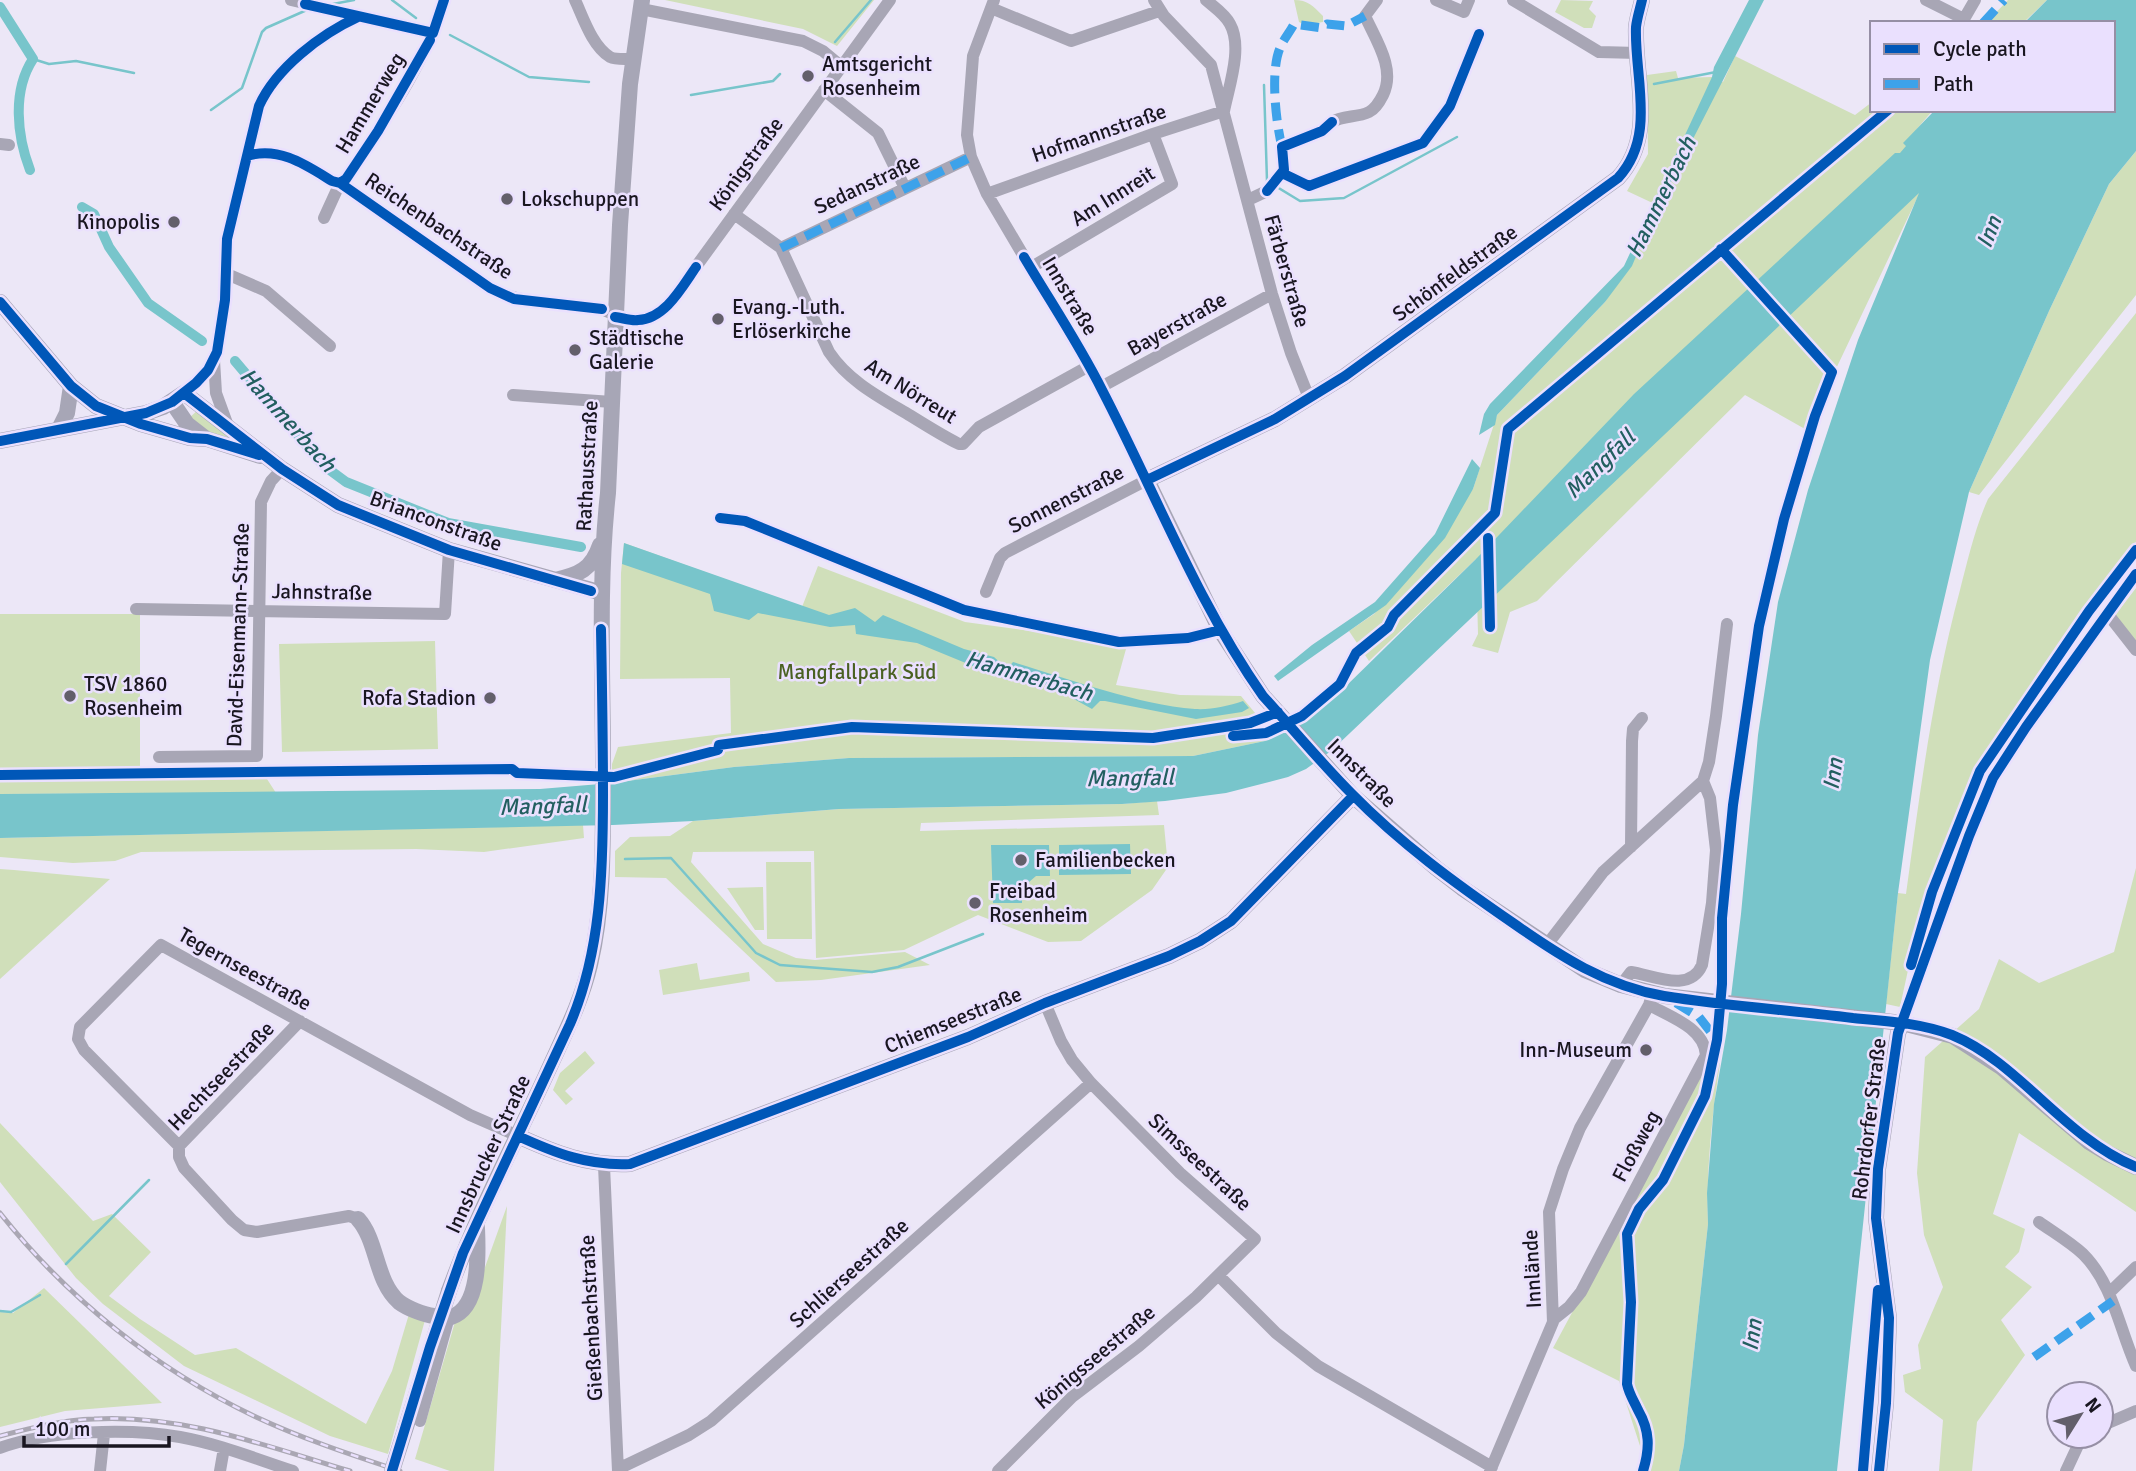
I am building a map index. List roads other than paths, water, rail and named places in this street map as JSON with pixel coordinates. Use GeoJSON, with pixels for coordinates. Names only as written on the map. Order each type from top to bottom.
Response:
{"type":"FeatureCollection","features":[{"type":"Feature","properties":{"kind":"main road","name":"Schönfeldstraße"},"geometry":{"type":"LineString","coordinates":[[1147,480],[1275,419],[1345,376],[1618,177],[1627,168],[1637,148],[1642,119],[1636,25],[1642,0]]}},
{"type":"Feature","properties":{"kind":"main road","name":"Rathausstraße"},"geometry":{"type":"LineString","coordinates":[[603,851],[603,537],[608,493],[615,317],[632,60],[641,5]]}},
{"type":"Feature","properties":{"kind":"main road"},"geometry":{"type":"LineString","coordinates":[[0,302],[71,386],[86,425]]}},
{"type":"Feature","properties":{"kind":"main road"},"geometry":{"type":"LineString","coordinates":[[59,429],[67,413],[71,386]]}},
{"type":"Feature","properties":{"kind":"main road","name":"Brianconstraße"},"geometry":{"type":"LineString","coordinates":[[71,386],[96,406],[124,418],[169,433],[207,439],[268,458]]}},
{"type":"Feature","properties":{"kind":"main road"},"geometry":{"type":"LineString","coordinates":[[0,440],[146,413],[178,398]]}},
{"type":"Feature","properties":{"kind":"main road","name":"Brianconstraße"},"geometry":{"type":"LineString","coordinates":[[178,398],[228,426],[282,469],[338,505],[449,550],[602,593]]}},
{"type":"Feature","properties":{"kind":"main road","name":"Brianconstraße"},"geometry":{"type":"LineString","coordinates":[[178,398],[187,424],[207,439]]}},
{"type":"Feature","properties":{"kind":"main road","name":"Innstraße"},"geometry":{"type":"LineString","coordinates":[[1147,480],[1220,630],[1263,696],[1353,796],[1436,868],[1546,946],[1585,970],[1651,999],[1714,1002],[1902,1023],[1937,1030],[1968,1044],[2001,1067],[2090,1142],[2136,1167]]}},
{"type":"Feature","properties":{"kind":"main road"},"geometry":{"type":"LineString","coordinates":[[553,580],[586,570],[597,555],[603,537]]}},
{"type":"Feature","properties":{"kind":"main road","name":"Chiemseestraße"},"geometry":{"type":"LineString","coordinates":[[518,1136],[568,1156],[604,1166],[630,1164],[968,1037],[1045,1003],[1169,956],[1200,941],[1231,921],[1353,796]]}},
{"type":"Feature","properties":{"kind":"main road","name":"Innsbrucker Straße"},"geometry":{"type":"LineString","coordinates":[[392,1471],[449,1291],[476,1222],[582,994],[591,962],[603,851]]}},
{"type":"Feature","properties":{"kind":"main road","name":"Rohrdorfer Straße"},"geometry":{"type":"LineString","coordinates":[[1879,1471],[1886,1403],[1889,1318],[1876,1218],[1878,1169],[1898,1033],[1902,1023]]}},
{"type":"Feature","properties":{"kind":"main road"},"geometry":{"type":"LineString","coordinates":[[358,1219],[366,1230],[386,1284],[399,1302],[428,1315],[449,1317],[461,1311],[468,1302],[474,1284],[478,1265],[476,1222]]}},
{"type":"Feature","properties":{"kind":"street"},"geometry":{"type":"LineString","coordinates":[[291,0],[433,33]]}},
{"type":"Feature","properties":{"kind":"street","name":"Hammerweg"},"geometry":{"type":"LineString","coordinates":[[324,218],[340,183],[346,179],[378,131],[433,33],[444,0]]}},
{"type":"Feature","properties":{"kind":"street"},"geometry":{"type":"LineString","coordinates":[[575,0],[586,25],[604,51],[616,59],[632,60]]}},
{"type":"Feature","properties":{"kind":"street","name":"Königstraße"},"geometry":{"type":"LineString","coordinates":[[615,317],[638,320],[654,316],[665,307],[890,0]]}},
{"type":"Feature","properties":{"kind":"street","name":"Färberstraße"},"geometry":{"type":"LineString","coordinates":[[1206,0],[1231,26],[1235,53],[1224,111]]}},
{"type":"Feature","properties":{"kind":"street"},"geometry":{"type":"LineString","coordinates":[[1332,122],[1339,117],[1349,118],[1368,113],[1380,101],[1386,89],[1386,65],[1365,16],[1377,0]]}},
{"type":"Feature","properties":{"kind":"street"},"geometry":{"type":"LineString","coordinates":[[1436,0],[1464,12],[1469,0]]}},
{"type":"Feature","properties":{"kind":"street"},"geometry":{"type":"LineString","coordinates":[[1513,0],[1599,52],[1638,53]]}},
{"type":"Feature","properties":{"kind":"street"},"geometry":{"type":"LineString","coordinates":[[1926,0],[1965,19],[1975,0]]}},
{"type":"Feature","properties":{"kind":"street"},"geometry":{"type":"LineString","coordinates":[[993,4],[1071,41],[1156,5]]}},
{"type":"Feature","properties":{"kind":"street","name":"Innstraße"},"geometry":{"type":"LineString","coordinates":[[993,4],[973,55],[967,135],[971,157],[987,194],[1101,387],[1147,480]]}},
{"type":"Feature","properties":{"kind":"street"},"geometry":{"type":"LineString","coordinates":[[641,5],[803,41],[823,51],[841,66]]}},
{"type":"Feature","properties":{"kind":"street","name":"Färberstraße"},"geometry":{"type":"LineString","coordinates":[[1156,5],[1211,65],[1272,294],[1291,354],[1309,398]]}},
{"type":"Feature","properties":{"kind":"street"},"geometry":{"type":"LineString","coordinates":[[321,8],[330,20],[331,32]]}},
{"type":"Feature","properties":{"kind":"street"},"geometry":{"type":"LineString","coordinates":[[228,426],[216,393],[214,360],[225,300],[227,239],[259,106],[270,86],[286,68],[331,32],[358,17]]}},
{"type":"Feature","properties":{"kind":"street"},"geometry":{"type":"LineString","coordinates":[[1211,65],[1235,53]]}},
{"type":"Feature","properties":{"kind":"street"},"geometry":{"type":"LineString","coordinates":[[824,90],[880,136],[905,188]]}},
{"type":"Feature","properties":{"kind":"street","name":"Hofmannstraße"},"geometry":{"type":"LineString","coordinates":[[987,194],[1224,111]]}},
{"type":"Feature","properties":{"kind":"street","name":"Am Innreit"},"geometry":{"type":"LineString","coordinates":[[1030,268],[1172,184],[1153,134]]}},
{"type":"Feature","properties":{"kind":"street","name":"Reichenbachstraße"},"geometry":{"type":"LineString","coordinates":[[247,156],[267,153],[284,155],[340,183],[498,292],[514,299],[601,309],[615,317]]}},
{"type":"Feature","properties":{"kind":"street","name":"Sedanstraße"},"geometry":{"type":"LineString","coordinates":[[781,248],[971,157]]}},
{"type":"Feature","properties":{"kind":"street"},"geometry":{"type":"LineString","coordinates":[[1248,200],[1267,191]]}},
{"type":"Feature","properties":{"kind":"street","name":"Am Nörreut"},"geometry":{"type":"LineString","coordinates":[[734,214],[781,248],[839,366],[853,380],[880,398],[959,444],[963,444],[979,427],[1089,366]]}},
{"type":"Feature","properties":{"kind":"street"},"geometry":{"type":"LineString","coordinates":[[227,274],[266,291],[330,346]]}},
{"type":"Feature","properties":{"kind":"street","name":"Bayerstraße"},"geometry":{"type":"LineString","coordinates":[[1101,387],[1272,294]]}},
{"type":"Feature","properties":{"kind":"street"},"geometry":{"type":"LineString","coordinates":[[178,398],[200,379],[214,360]]}},
{"type":"Feature","properties":{"kind":"street"},"geometry":{"type":"LineString","coordinates":[[513,395],[612,402]]}},
{"type":"Feature","properties":{"kind":"street","name":"David-Eisenmann-Straße"},"geometry":{"type":"LineString","coordinates":[[159,757],[257,756],[261,502],[271,481],[282,469]]}},
{"type":"Feature","properties":{"kind":"street","name":"Sonnenstraße"},"geometry":{"type":"LineString","coordinates":[[986,592],[1005,552],[1147,480]]}},
{"type":"Feature","properties":{"kind":"street","name":"Jahnstraße"},"geometry":{"type":"LineString","coordinates":[[136,609],[445,614],[449,550]]}},
{"type":"Feature","properties":{"kind":"street"},"geometry":{"type":"LineString","coordinates":[[1902,1023],[1969,835],[1993,778],[2136,574]]}},
{"type":"Feature","properties":{"kind":"street"},"geometry":{"type":"LineString","coordinates":[[2107,612],[2136,650]]}},
{"type":"Feature","properties":{"kind":"street"},"geometry":{"type":"LineString","coordinates":[[1546,946],[1603,872],[1703,781],[1709,762],[1727,624]]}},
{"type":"Feature","properties":{"kind":"street"},"geometry":{"type":"LineString","coordinates":[[1631,846],[1633,729],[1642,718]]}},
{"type":"Feature","properties":{"kind":"street"},"geometry":{"type":"LineString","coordinates":[[1621,985],[1631,972],[1683,982],[1698,974],[1702,965],[1712,903],[1716,850],[1710,798],[1703,781]]}},
{"type":"Feature","properties":{"kind":"street","name":"Tegernseestraße"},"geometry":{"type":"LineString","coordinates":[[179,1146],[80,1046],[78,1033],[80,1027],[160,944],[470,1115],[518,1136]]}},
{"type":"Feature","properties":{"kind":"street","name":"Floßweg"},"geometry":{"type":"LineString","coordinates":[[1554,1319],[1569,1307],[1581,1292],[1706,1055],[1701,1039],[1694,1031],[1651,999]]}},
{"type":"Feature","properties":{"kind":"street","name":"Innlände"},"geometry":{"type":"LineString","coordinates":[[1491,1469],[1554,1319],[1549,1212],[1570,1149],[1651,999]]}},
{"type":"Feature","properties":{"kind":"street","name":"Simsseestraße"},"geometry":{"type":"LineString","coordinates":[[1045,1003],[1061,1041],[1091,1083],[1180,1173],[1255,1239],[1219,1276]]}},
{"type":"Feature","properties":{"kind":"street","name":"Hechtseestraße"},"geometry":{"type":"LineString","coordinates":[[300,1021],[179,1146],[179,1157],[184,1168],[244,1230],[257,1232],[349,1216],[358,1219]]}},
{"type":"Feature","properties":{"kind":"street","name":"Schlierseestraße"},"geometry":{"type":"LineString","coordinates":[[618,1470],[689,1435],[711,1421],[1091,1083]]}},
{"type":"Feature","properties":{"kind":"street","name":"Gießenbachstraße"},"geometry":{"type":"LineString","coordinates":[[604,1166],[618,1470]]}},
{"type":"Feature","properties":{"kind":"street"},"geometry":{"type":"LineString","coordinates":[[2039,1222],[2082,1254],[2102,1279],[2136,1366]]}},
{"type":"Feature","properties":{"kind":"street"},"geometry":{"type":"LineString","coordinates":[[2109,1293],[2136,1267]]}},
{"type":"Feature","properties":{"kind":"street"},"geometry":{"type":"LineString","coordinates":[[1219,1276],[1276,1333],[1318,1366],[1491,1469]]}},
{"type":"Feature","properties":{"kind":"street","name":"Königsseestraße"},"geometry":{"type":"LineString","coordinates":[[998,1471],[1072,1397],[1139,1346],[1219,1276]]}},
{"type":"Feature","properties":{"kind":"street"},"geometry":{"type":"LineString","coordinates":[[420,1420],[449,1317]]}},
{"type":"Feature","properties":{"kind":"street"},"geometry":{"type":"LineString","coordinates":[[2115,1420],[2136,1411]]}},
{"type":"Feature","properties":{"kind":"street"},"geometry":{"type":"LineString","coordinates":[[100,1471],[104,1433]]}},
{"type":"Feature","properties":{"kind":"street"},"geometry":{"type":"LineString","coordinates":[[0,1448],[26,1440],[72,1434],[134,1433],[180,1437],[224,1448],[293,1471]]}},
{"type":"Feature","properties":{"kind":"street"},"geometry":{"type":"LineString","coordinates":[[220,1471],[224,1448]]}},
{"type":"Feature","properties":{"kind":"street"},"geometry":{"type":"LineString","coordinates":[[2066,1471],[2076,1450]]}},
{"type":"Feature","properties":{"kind":"water"},"geometry":{"type":"Polygon","coordinates":[[[1749,0],[1764,0],[1650,223],[1632,266],[1605,302],[1497,415],[1495,425],[1479,435],[1484,414],[1490,404],[1624,266],[1712,77],[1714,67],[1749,0]]]}},
{"type":"Feature","properties":{"kind":"water"},"geometry":{"type":"Polygon","coordinates":[[[2047,0],[2136,0],[2136,151],[2109,184],[1969,492],[1930,660],[1898,893],[1837,1471],[1679,1471],[1708,1224],[1707,1193],[1714,1104],[1727,1030],[1758,735],[1778,602],[1808,490],[1858,340],[1919,193],[1331,751],[1306,769],[1288,777],[1226,793],[1122,804],[839,809],[613,825],[0,838],[0,794],[540,789],[612,783],[734,767],[849,758],[1193,756],[1265,741],[1305,722],[1344,688],[1477,558],[1634,394],[1895,153],[1900,153],[1906,146],[1903,143],[1933,112],[2115,112],[2115,21],[2026,21],[2047,0]]]}},
{"type":"Feature","properties":{"kind":"water"},"geometry":{"type":"Polygon","coordinates":[[[1472,459],[1480,468],[1473,489],[1445,538],[1386,605],[1278,681],[1274,676],[1312,645],[1375,602],[1435,534],[1472,459]]]}},
{"type":"Feature","properties":{"kind":"water"},"geometry":{"type":"Polygon","coordinates":[[[624,543],[829,615],[855,608],[875,622],[883,615],[964,649],[994,657],[1007,669],[1013,662],[1103,690],[1173,706],[1207,709],[1243,701],[1249,708],[1242,712],[1196,719],[1105,701],[1100,701],[1092,709],[1074,699],[1070,693],[1024,677],[1007,680],[917,643],[856,634],[855,625],[830,627],[758,613],[749,620],[714,611],[710,594],[622,564],[624,543]]]}},
{"type":"Feature","properties":{"kind":"water"},"geometry":{"type":"Polygon","coordinates":[[[1130,844],[1131,874],[1059,875],[1059,845],[1130,844]]]}},
{"type":"Feature","properties":{"kind":"water","name":"Familienbecken"},"geometry":{"type":"Polygon","coordinates":[[[991,845],[1049,845],[1050,876],[1036,876],[1022,888],[1022,903],[993,903],[991,845]]]}},
{"type":"Feature","properties":{"kind":"waterway"},"geometry":{"type":"LineString","coordinates":[[333,4],[354,0]]}},
{"type":"Feature","properties":{"kind":"waterway"},"geometry":{"type":"LineString","coordinates":[[392,0],[416,18]]}},
{"type":"Feature","properties":{"kind":"waterway"},"geometry":{"type":"LineString","coordinates":[[835,42],[871,0]]}},
{"type":"Feature","properties":{"kind":"waterway","name":"Hammerbach"},"geometry":{"type":"LineString","coordinates":[[0,7],[33,59],[26,72],[19,99],[22,143],[30,170]]}},
{"type":"Feature","properties":{"kind":"waterway"},"geometry":{"type":"LineString","coordinates":[[211,110],[242,88],[262,32],[309,9]]}},
{"type":"Feature","properties":{"kind":"waterway"},"geometry":{"type":"LineString","coordinates":[[450,35],[529,77],[589,82]]}},
{"type":"Feature","properties":{"kind":"waterway"},"geometry":{"type":"LineString","coordinates":[[33,59],[49,64],[76,61],[134,73]]}},
{"type":"Feature","properties":{"kind":"waterway"},"geometry":{"type":"LineString","coordinates":[[1654,84],[1716,72]]}},
{"type":"Feature","properties":{"kind":"waterway"},"geometry":{"type":"LineString","coordinates":[[691,95],[773,81],[780,74]]}},
{"type":"Feature","properties":{"kind":"waterway"},"geometry":{"type":"LineString","coordinates":[[1264,85],[1267,181],[1300,201],[1344,198],[1457,137]]}},
{"type":"Feature","properties":{"kind":"waterway","name":"Hammerbach"},"geometry":{"type":"LineString","coordinates":[[82,207],[94,214],[109,247],[148,303],[202,341]]}},
{"type":"Feature","properties":{"kind":"waterway","name":"Hammerbach"},"geometry":{"type":"LineString","coordinates":[[235,361],[323,465],[346,482],[448,523],[581,547]]}},
{"type":"Feature","properties":{"kind":"waterway"},"geometry":{"type":"LineString","coordinates":[[625,859],[671,858],[756,953],[780,965],[872,972],[898,967],[983,934]]}},
{"type":"Feature","properties":{"kind":"waterway"},"geometry":{"type":"LineString","coordinates":[[66,1264],[149,1180]]}},
{"type":"Feature","properties":{"kind":"waterway"},"geometry":{"type":"LineString","coordinates":[[0,1311],[11,1312],[40,1295]]}},
{"type":"Feature","properties":{"kind":"railway"},"geometry":{"type":"LineString","coordinates":[[0,1213],[26,1245],[85,1303],[116,1330],[184,1377],[274,1425],[400,1471]]}},
{"type":"Feature","properties":{"kind":"railway"},"geometry":{"type":"LineString","coordinates":[[0,1436],[82,1420],[127,1419],[160,1422],[256,1442],[350,1471]]}},
{"type":"Feature","properties":{"kind":"place","name":"Amtsgericht Rosenheim"},"geometry":{"type":"Point","coordinates":[808,76]}},
{"type":"Feature","properties":{"kind":"place","name":"Lokschuppen"},"geometry":{"type":"Point","coordinates":[507,199]}},
{"type":"Feature","properties":{"kind":"place","name":"Kinopolis"},"geometry":{"type":"Point","coordinates":[174,222]}},
{"type":"Feature","properties":{"kind":"place","name":"Evang.-Luth. Erlöserkirche"},"geometry":{"type":"Point","coordinates":[718,319]}},
{"type":"Feature","properties":{"kind":"place","name":"Städtische Galerie"},"geometry":{"type":"Point","coordinates":[575,350]}},
{"type":"Feature","properties":{"kind":"place","name":"TSV 1860 Rosenheim"},"geometry":{"type":"Point","coordinates":[70,696]}},
{"type":"Feature","properties":{"kind":"place","name":"Rofa Stadion"},"geometry":{"type":"Point","coordinates":[490,698]}},
{"type":"Feature","properties":{"kind":"place","name":"Familienbecken"},"geometry":{"type":"Point","coordinates":[1021,860]}},
{"type":"Feature","properties":{"kind":"place","name":"Freibad Rosenheim"},"geometry":{"type":"Point","coordinates":[975,903]}},
{"type":"Feature","properties":{"kind":"place","name":"Inn-Museum"},"geometry":{"type":"Point","coordinates":[1646,1050]}},
{"type":"Feature","properties":{"kind":"water label","name":"Inn"},"geometry":{"type":"Point","coordinates":[1989,232]}},
{"type":"Feature","properties":{"kind":"water label","name":"Mangfall"},"geometry":{"type":"Point","coordinates":[1600,464]}},
{"type":"Feature","properties":{"kind":"water label","name":"Inn"},"geometry":{"type":"Point","coordinates":[1833,774]}},
{"type":"Feature","properties":{"kind":"water label","name":"Mangfall"},"geometry":{"type":"Point","coordinates":[1130,778]}},
{"type":"Feature","properties":{"kind":"water label","name":"Mangfall"},"geometry":{"type":"Point","coordinates":[543,806]}},
{"type":"Feature","properties":{"kind":"water label","name":"Inn"},"geometry":{"type":"Point","coordinates":[1752,1335]}},
{"type":"Feature","properties":{"kind":"park label","name":"Mangfallpark Süd"},"geometry":{"type":"Point","coordinates":[857,672]}}]}
